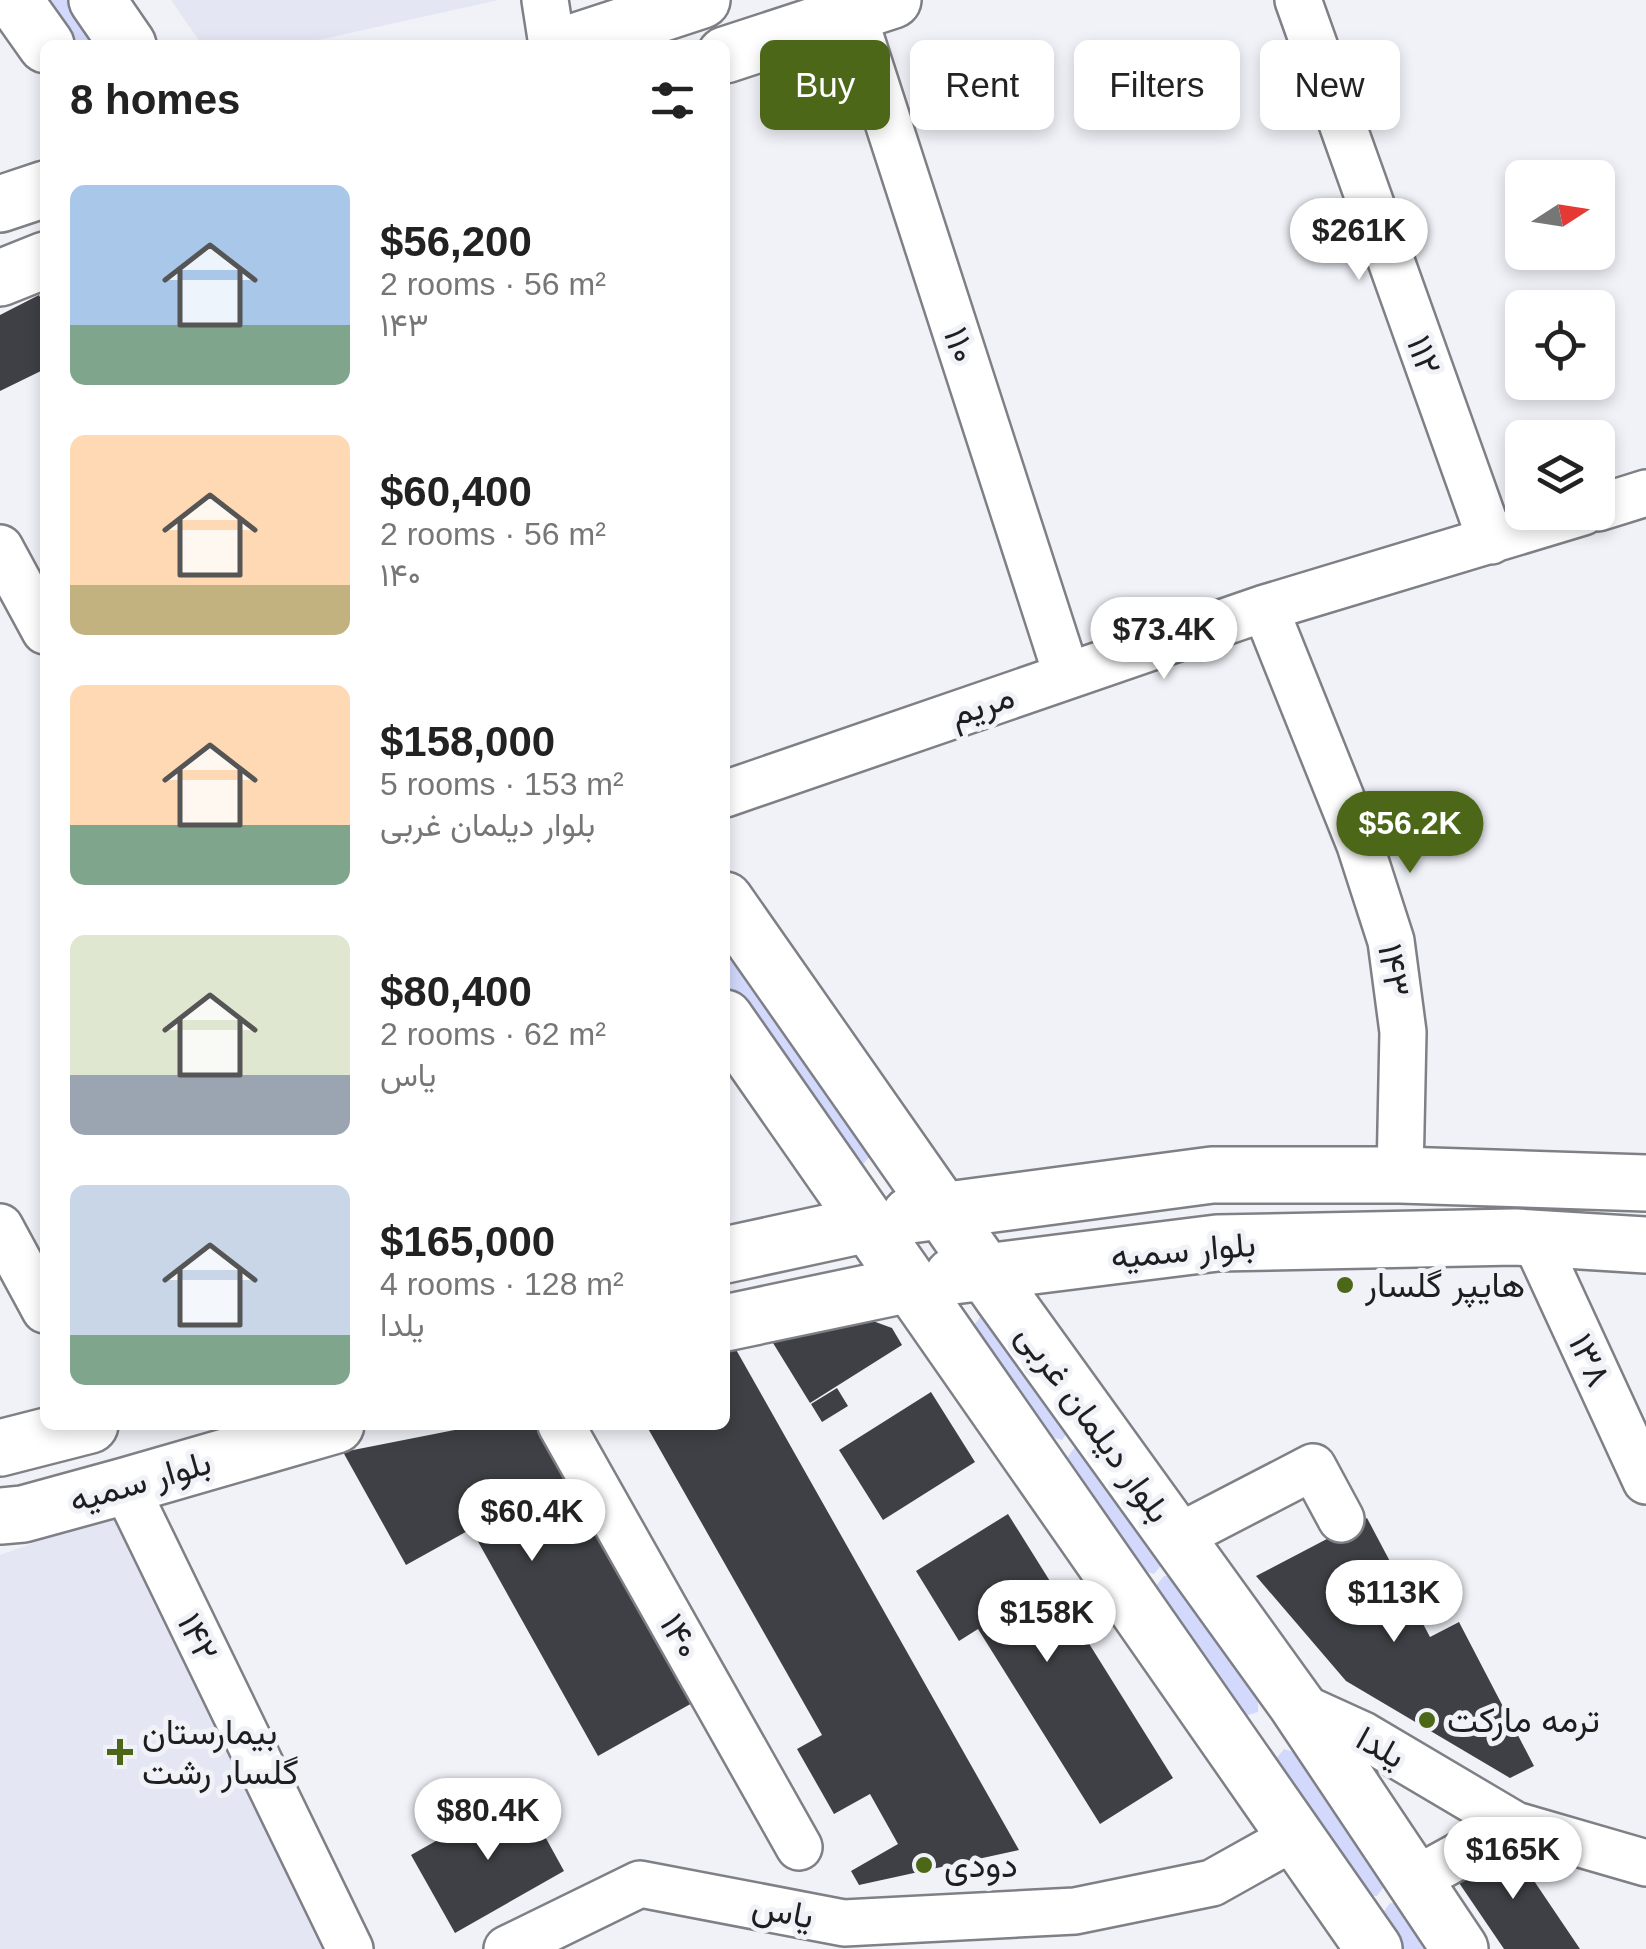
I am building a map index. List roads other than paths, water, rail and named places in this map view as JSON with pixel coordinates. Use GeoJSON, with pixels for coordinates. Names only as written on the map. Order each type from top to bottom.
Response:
{"type":"FeatureCollection","features":[{"type":"Feature","properties":{"kind":"main road"},"geometry":{"type":"LineString","coordinates":[[14,0],[42,40]]}},
{"type":"Feature","properties":{"kind":"main road"},"geometry":{"type":"LineString","coordinates":[[97,0],[125,40]]}},
{"type":"Feature","properties":{"kind":"main road"},"geometry":{"type":"LineString","coordinates":[[580,40],[702,0]]}},
{"type":"Feature","properties":{"kind":"main road"},"geometry":{"type":"LineString","coordinates":[[730,54],[873,7]]}},
{"type":"Feature","properties":{"kind":"main road"},"geometry":{"type":"LineString","coordinates":[[0,204],[40,190]]}},
{"type":"Feature","properties":{"kind":"main road"},"geometry":{"type":"LineString","coordinates":[[0,278],[40,262]]}},
{"type":"Feature","properties":{"kind":"main road","name":"بلوار دیلمان غربی"},"geometry":{"type":"LineString","coordinates":[[730,907],[984,1272],[1297,1705],[1460,1949]]}},
{"type":"Feature","properties":{"kind":"main road","name":"بلوار دیلمان غربی"},"geometry":{"type":"LineString","coordinates":[[730,1025],[1374,1949]]}},
{"type":"Feature","properties":{"kind":"main road","name":"بلوار سمیه"},"geometry":{"type":"LineString","coordinates":[[730,1253],[941,1209],[1212,1175],[1400,1174],[1646,1183]]}},
{"type":"Feature","properties":{"kind":"main road","name":"بلوار سمیه"},"geometry":{"type":"LineString","coordinates":[[730,1322],[910,1284],[1216,1242],[1534,1238],[1646,1246]]}},
{"type":"Feature","properties":{"kind":"main road","name":"بلوار سمیه"},"geometry":{"type":"LineString","coordinates":[[0,1448],[70,1430]]}},
{"type":"Feature","properties":{"kind":"main road"},"geometry":{"type":"LineString","coordinates":[[101,1430],[125,1486]]}},
{"type":"Feature","properties":{"kind":"main road","name":"بلوار سمیه"},"geometry":{"type":"LineString","coordinates":[[0,1516],[23,1514],[319,1430]]}},
{"type":"Feature","properties":{"kind":"main road"},"geometry":{"type":"LineString","coordinates":[[1234,1749],[1297,1705]]}},
{"type":"Feature","properties":{"kind":"street"},"geometry":{"type":"LineString","coordinates":[[545,0],[551,40]]}},
{"type":"Feature","properties":{"kind":"street","name":"۱۱۲"},"geometry":{"type":"LineString","coordinates":[[1298,0],[1490,541]]}},
{"type":"Feature","properties":{"kind":"street","name":"۱۱۰"},"geometry":{"type":"LineString","coordinates":[[873,7],[1067,676]]}},
{"type":"Feature","properties":{"kind":"street"},"geometry":{"type":"LineString","coordinates":[[1615,503],[1646,493]]}},
{"type":"Feature","properties":{"kind":"street","name":"مریم"},"geometry":{"type":"LineString","coordinates":[[730,792],[1264,608],[1526,530]]}},
{"type":"Feature","properties":{"kind":"street"},"geometry":{"type":"LineString","coordinates":[[0,548],[40,623]]}},
{"type":"Feature","properties":{"kind":"street","name":"۱۴۳"},"geometry":{"type":"LineString","coordinates":[[1264,608],[1360,846],[1391,942],[1403,1032],[1400,1174]]}},
{"type":"Feature","properties":{"kind":"street"},"geometry":{"type":"LineString","coordinates":[[0,1227],[40,1301]]}},
{"type":"Feature","properties":{"kind":"street","name":"۱۳۸"},"geometry":{"type":"LineString","coordinates":[[1534,1238],[1646,1481]]}},
{"type":"Feature","properties":{"kind":"street","name":"۱۴۰"},"geometry":{"type":"LineString","coordinates":[[564,1430],[799,1847]]}},
{"type":"Feature","properties":{"kind":"street"},"geometry":{"type":"LineString","coordinates":[[1176,1538],[1313,1467],[1340,1519]]}},
{"type":"Feature","properties":{"kind":"street","name":"۱۴۲"},"geometry":{"type":"LineString","coordinates":[[125,1486],[350,1949]]}},
{"type":"Feature","properties":{"kind":"street","name":"یلدا"},"geometry":{"type":"LineString","coordinates":[[1297,1705],[1363,1735],[1515,1825],[1646,1863]]}},
{"type":"Feature","properties":{"kind":"street"},"geometry":{"type":"LineString","coordinates":[[1414,1881],[1515,1825]]}},
{"type":"Feature","properties":{"kind":"street","name":"یاس"},"geometry":{"type":"LineString","coordinates":[[506,1949],[640,1884],[844,1923],[1077,1930],[1212,1882],[1296,1836]]}},
{"type":"Feature","properties":{"kind":"place","name":"هایپر گلسار"},"geometry":{"type":"Point","coordinates":[1345,1285]}},
{"type":"Feature","properties":{"kind":"place","name":"ترمه مارکت"},"geometry":{"type":"Point","coordinates":[1427,1720]}},
{"type":"Feature","properties":{"kind":"place","name":"بیمارستان گلسار رشت"},"geometry":{"type":"Point","coordinates":[120,1752]}},
{"type":"Feature","properties":{"kind":"place","name":"دودی"},"geometry":{"type":"Point","coordinates":[924,1865]}}]}
